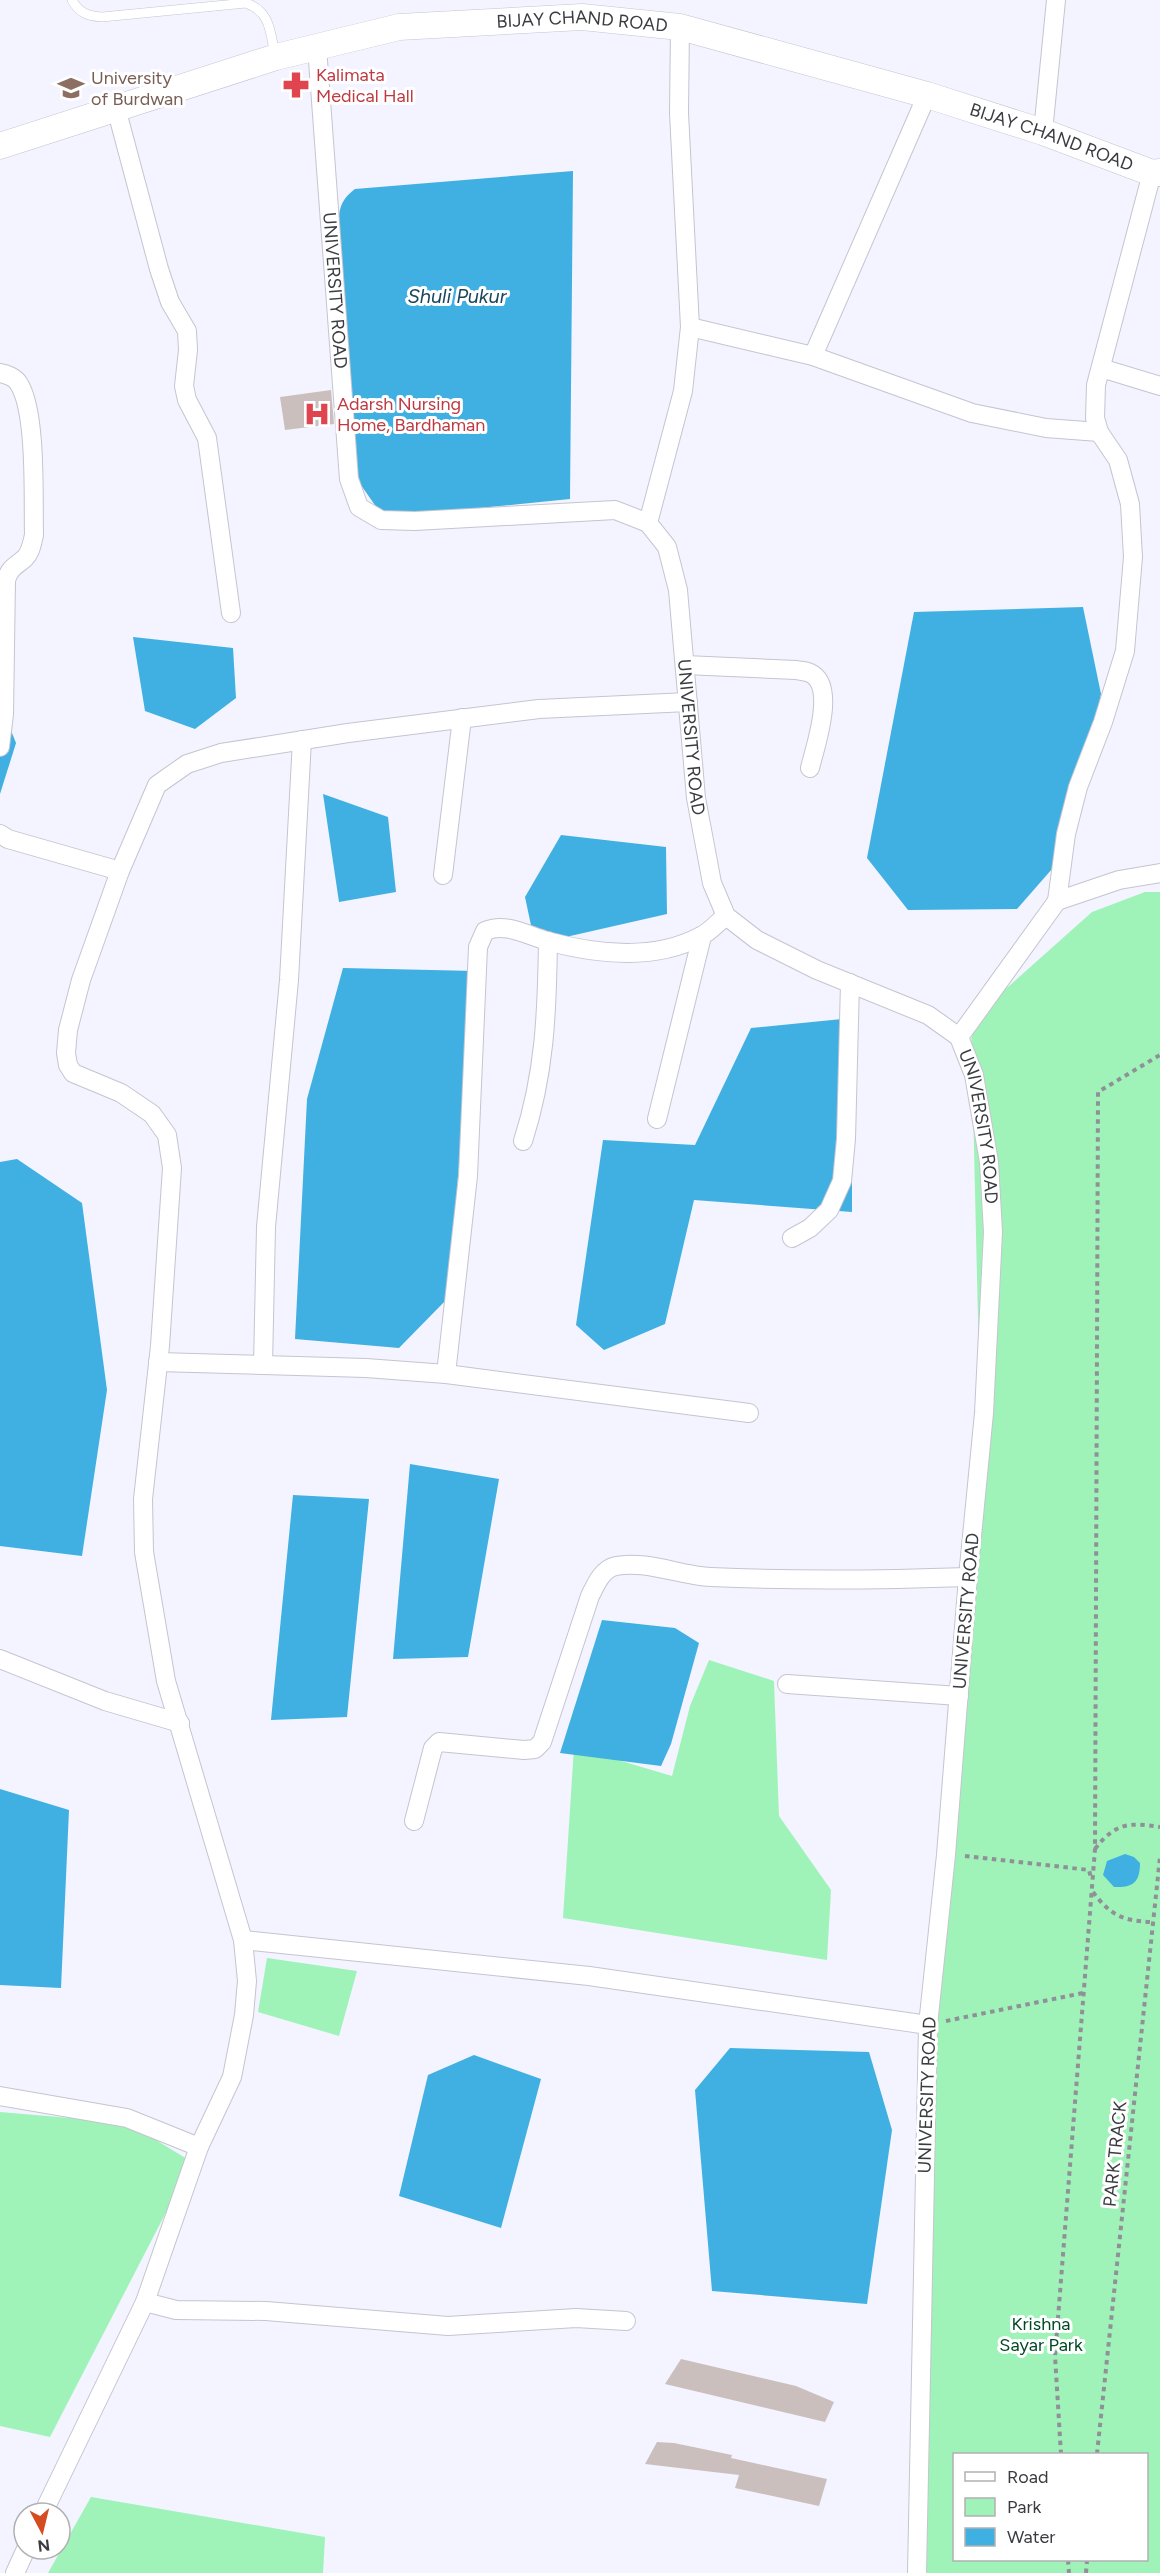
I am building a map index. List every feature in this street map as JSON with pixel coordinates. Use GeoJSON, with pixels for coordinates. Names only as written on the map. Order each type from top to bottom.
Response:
{"type":"FeatureCollection","features":[{"type":"Feature","properties":{"kind":"main road"},"geometry":{"type":"LineString","coordinates":[[487,0],[495,13],[508,21]]}},
{"type":"Feature","properties":{"kind":"main road","name":"BIJAY CHAND ROAD"},"geometry":{"type":"LineString","coordinates":[[0,146],[276,57],[399,27],[582,17],[680,27],[927,95],[1043,132],[1157,174]]}},
{"type":"Feature","properties":{"kind":"street"},"geometry":{"type":"LineString","coordinates":[[1043,132],[1056,0]]}},
{"type":"Feature","properties":{"kind":"street"},"geometry":{"type":"LineString","coordinates":[[648,523],[683,391],[690,327],[679,113],[680,27]]}},
{"type":"Feature","properties":{"kind":"street","name":"UNIVERSITY ROAD"},"geometry":{"type":"LineString","coordinates":[[317,47],[349,479],[359,507],[381,520],[415,521],[615,510],[648,523],[667,547],[675,579],[696,798],[712,884],[726,916],[757,939],[817,970],[928,1015],[959,1037],[974,1075],[989,1162],[993,1232],[984,1413],[968,1577],[946,1855],[928,2025],[917,2573]]}},
{"type":"Feature","properties":{"kind":"street"},"geometry":{"type":"LineString","coordinates":[[813,356],[927,95]]}},
{"type":"Feature","properties":{"kind":"street"},"geometry":{"type":"LineString","coordinates":[[116,108],[159,269],[170,302],[187,331],[188,350],[184,386],[187,400],[207,438],[231,613]]}},
{"type":"Feature","properties":{"kind":"street"},"geometry":{"type":"LineString","coordinates":[[959,1037],[1057,901],[1066,834],[1078,787],[1103,722],[1125,651],[1133,556],[1130,504],[1118,460],[1099,432],[1094,401],[1101,368],[1157,174]]}},
{"type":"Feature","properties":{"kind":"street"},"geometry":{"type":"LineString","coordinates":[[690,327],[813,356],[972,413],[1046,428],[1099,432]]}},
{"type":"Feature","properties":{"kind":"street"},"geometry":{"type":"LineString","coordinates":[[1101,368],[1160,386]]}},
{"type":"Feature","properties":{"kind":"street"},"geometry":{"type":"LineString","coordinates":[[0,373],[18,382],[30,417],[34,535],[32,548],[26,558],[9,571],[6,580],[4,714],[0,747]]}},
{"type":"Feature","properties":{"kind":"street"},"geometry":{"type":"LineString","coordinates":[[685,665],[796,670],[812,674],[821,684],[824,702],[810,768]]}},
{"type":"Feature","properties":{"kind":"street"},"geometry":{"type":"LineString","coordinates":[[49,2501],[145,2302],[199,2147],[232,2077],[240,2044],[247,1981],[243,1940],[166,1681],[144,1552],[143,1499],[158,1362],[172,1168],[167,1135],[152,1114],[121,1093],[73,1073],[68,1065],[66,1053],[68,1030],[81,980],[120,872],[157,785],[187,764],[221,753],[462,718],[539,709],[688,702]]}},
{"type":"Feature","properties":{"kind":"street"},"geometry":{"type":"LineString","coordinates":[[443,875],[462,718]]}},
{"type":"Feature","properties":{"kind":"street"},"geometry":{"type":"LineString","coordinates":[[263,1365],[266,1227],[289,980],[302,740]]}},
{"type":"Feature","properties":{"kind":"street"},"geometry":{"type":"LineString","coordinates":[[0,834],[8,839],[120,872]]}},
{"type":"Feature","properties":{"kind":"street"},"geometry":{"type":"LineString","coordinates":[[1057,901],[1119,880],[1160,873]]}},
{"type":"Feature","properties":{"kind":"street"},"geometry":{"type":"LineString","coordinates":[[446,1374],[468,1176],[478,947],[485,932],[497,926],[548,941],[603,952],[647,952],[702,936],[726,916]]}},
{"type":"Feature","properties":{"kind":"street"},"geometry":{"type":"LineString","coordinates":[[657,1119],[702,936]]}},
{"type":"Feature","properties":{"kind":"street"},"geometry":{"type":"LineString","coordinates":[[524,1141],[535,1105],[543,1064],[547,1022],[548,941]]}},
{"type":"Feature","properties":{"kind":"street"},"geometry":{"type":"LineString","coordinates":[[792,1238],[810,1228],[829,1210],[842,1181],[846,1139],[850,983]]}},
{"type":"Feature","properties":{"kind":"street"},"geometry":{"type":"LineString","coordinates":[[158,1362],[446,1374],[749,1413]]}},
{"type":"Feature","properties":{"kind":"street"},"geometry":{"type":"LineString","coordinates":[[414,1821],[433,1748],[439,1742],[524,1750],[535,1749],[542,1742],[590,1596],[602,1575],[613,1566],[627,1565],[708,1577],[827,1581],[968,1577]]}},
{"type":"Feature","properties":{"kind":"street"},"geometry":{"type":"LineString","coordinates":[[0,1659],[105,1701],[180,1723]]}},
{"type":"Feature","properties":{"kind":"street"},"geometry":{"type":"LineString","coordinates":[[787,1684],[958,1696]]}},
{"type":"Feature","properties":{"kind":"street"},"geometry":{"type":"LineString","coordinates":[[243,1940],[589,1976],[928,2025]]}},
{"type":"Feature","properties":{"kind":"street"},"geometry":{"type":"LineString","coordinates":[[0,2096],[127,2118],[199,2147]]}},
{"type":"Feature","properties":{"kind":"street"},"geometry":{"type":"LineString","coordinates":[[145,2302],[176,2310],[267,2311],[447,2326],[576,2318],[626,2321]]}},
{"type":"Feature","properties":{"kind":"lane"},"geometry":{"type":"LineString","coordinates":[[72,0],[76,7],[87,16],[102,17],[246,3],[259,7],[267,19],[276,57]]}},
{"type":"Feature","properties":{"kind":"path"},"geometry":{"type":"LineString","coordinates":[[1061,2453],[1055,2356],[1095,1849],[1098,1092],[1160,1055]]}},
{"type":"Feature","properties":{"kind":"path"},"geometry":{"type":"LineString","coordinates":[[1153,1922],[1134,1922],[1114,1915],[1093,1892],[1089,1870],[1095,1849],[1115,1828],[1138,1824],[1160,1827]]}},
{"type":"Feature","properties":{"kind":"path"},"geometry":{"type":"LineString","coordinates":[[946,1855],[1089,1870]]}},
{"type":"Feature","properties":{"kind":"path","name":"PARK TRACK"},"geometry":{"type":"LineString","coordinates":[[1097,2453],[1160,1857]]}},
{"type":"Feature","properties":{"kind":"path"},"geometry":{"type":"LineString","coordinates":[[928,2025],[1083,1993]]}},
{"type":"Feature","properties":{"kind":"green space","name":"Krishna Sayar Park"},"geometry":{"type":"Polygon","coordinates":[[[1145,892],[1160,892],[1160,2573],[917,2573],[928,2025],[981,1448],[971,1020],[1092,912],[1145,892]]]}},
{"type":"Feature","properties":{"kind":"green space"},"geometry":{"type":"Polygon","coordinates":[[[709,1660],[774,1681],[779,1816],[831,1890],[827,1960],[563,1918],[574,1747],[672,1776],[690,1706],[709,1660]]]}},
{"type":"Feature","properties":{"kind":"green space"},"geometry":{"type":"Polygon","coordinates":[[[267,1958],[357,1971],[339,2036],[258,2012],[267,1958]]]}},
{"type":"Feature","properties":{"kind":"green space"},"geometry":{"type":"Polygon","coordinates":[[[0,2112],[128,2123],[192,2162],[50,2437],[0,2426],[0,2112]]]}},
{"type":"Feature","properties":{"kind":"green space"},"geometry":{"type":"Polygon","coordinates":[[[91,2497],[325,2537],[323,2573],[48,2573],[55,2561],[72,2561],[72,2531],[91,2497]]]}},
{"type":"Feature","properties":{"kind":"water","name":"Shuli Pukur"},"geometry":{"type":"Polygon","coordinates":[[[573,171],[570,499],[399,516],[377,508],[356,478],[338,230],[343,202],[355,189],[573,171]]]}},
{"type":"Feature","properties":{"kind":"water"},"geometry":{"type":"Polygon","coordinates":[[[1083,607],[1101,694],[1066,853],[1017,909],[908,910],[867,858],[914,612],[1083,607]]]}},
{"type":"Feature","properties":{"kind":"water"},"geometry":{"type":"Polygon","coordinates":[[[133,637],[233,648],[236,698],[195,729],[145,711],[133,637]]]}},
{"type":"Feature","properties":{"kind":"water"},"geometry":{"type":"Polygon","coordinates":[[[0,703],[16,743],[0,794],[0,703]]]}},
{"type":"Feature","properties":{"kind":"water"},"geometry":{"type":"Polygon","coordinates":[[[323,794],[388,817],[396,892],[339,902],[323,794]]]}},
{"type":"Feature","properties":{"kind":"water"},"geometry":{"type":"Polygon","coordinates":[[[561,835],[666,847],[667,914],[535,944],[525,897],[561,835]]]}},
{"type":"Feature","properties":{"kind":"water"},"geometry":{"type":"Polygon","coordinates":[[[343,968],[475,971],[448,1298],[399,1348],[295,1339],[307,1099],[343,968]]]}},
{"type":"Feature","properties":{"kind":"water"},"geometry":{"type":"Polygon","coordinates":[[[852,1018],[852,1212],[694,1200],[665,1324],[604,1350],[576,1325],[603,1140],[695,1145],[751,1028],[852,1018]]]}},
{"type":"Feature","properties":{"kind":"water"},"geometry":{"type":"Polygon","coordinates":[[[17,1159],[82,1203],[107,1390],[82,1556],[0,1546],[0,1162],[17,1159]]]}},
{"type":"Feature","properties":{"kind":"water"},"geometry":{"type":"Polygon","coordinates":[[[410,1464],[499,1479],[468,1657],[393,1659],[410,1464]]]}},
{"type":"Feature","properties":{"kind":"water"},"geometry":{"type":"Polygon","coordinates":[[[293,1495],[369,1499],[347,1717],[271,1720],[293,1495]]]}},
{"type":"Feature","properties":{"kind":"water"},"geometry":{"type":"Polygon","coordinates":[[[602,1620],[675,1628],[699,1643],[671,1744],[661,1766],[560,1753],[602,1620]]]}},
{"type":"Feature","properties":{"kind":"water"},"geometry":{"type":"Polygon","coordinates":[[[0,1789],[69,1810],[61,1988],[0,1985],[0,1789]]]}},
{"type":"Feature","properties":{"kind":"water"},"geometry":{"type":"Polygon","coordinates":[[[1125,1854],[1134,1857],[1140,1863],[1139,1875],[1131,1885],[1114,1887],[1103,1875],[1107,1861],[1125,1854]]]}},
{"type":"Feature","properties":{"kind":"water"},"geometry":{"type":"Polygon","coordinates":[[[730,2048],[869,2052],[892,2130],[867,2304],[712,2291],[695,2090],[730,2048]]]}},
{"type":"Feature","properties":{"kind":"water"},"geometry":{"type":"Polygon","coordinates":[[[474,2055],[541,2079],[501,2228],[399,2196],[428,2075],[474,2055]]]}},
{"type":"Feature","properties":{"kind":"building"},"geometry":{"type":"Polygon","coordinates":[[[331,390],[334,424],[285,430],[280,397],[331,390]]]}},
{"type":"Feature","properties":{"kind":"building"},"geometry":{"type":"Polygon","coordinates":[[[681,2359],[796,2386],[834,2402],[825,2422],[665,2384],[681,2359]]]}},
{"type":"Feature","properties":{"kind":"building"},"geometry":{"type":"Polygon","coordinates":[[[657,2442],[674,2443],[732,2455],[731,2458],[827,2479],[819,2506],[735,2488],[739,2475],[645,2464],[657,2442]]]}},
{"type":"Feature","properties":{"kind":"place","name":"Kalimata Medical Hall"},"geometry":{"type":"Point","coordinates":[296,85]}},
{"type":"Feature","properties":{"kind":"place","name":"University of Burdwan"},"geometry":{"type":"Point","coordinates":[71,88]}},
{"type":"Feature","properties":{"kind":"place","name":"Adarsh Nursing Home, Bardhaman"},"geometry":{"type":"Point","coordinates":[317,414]}}]}
